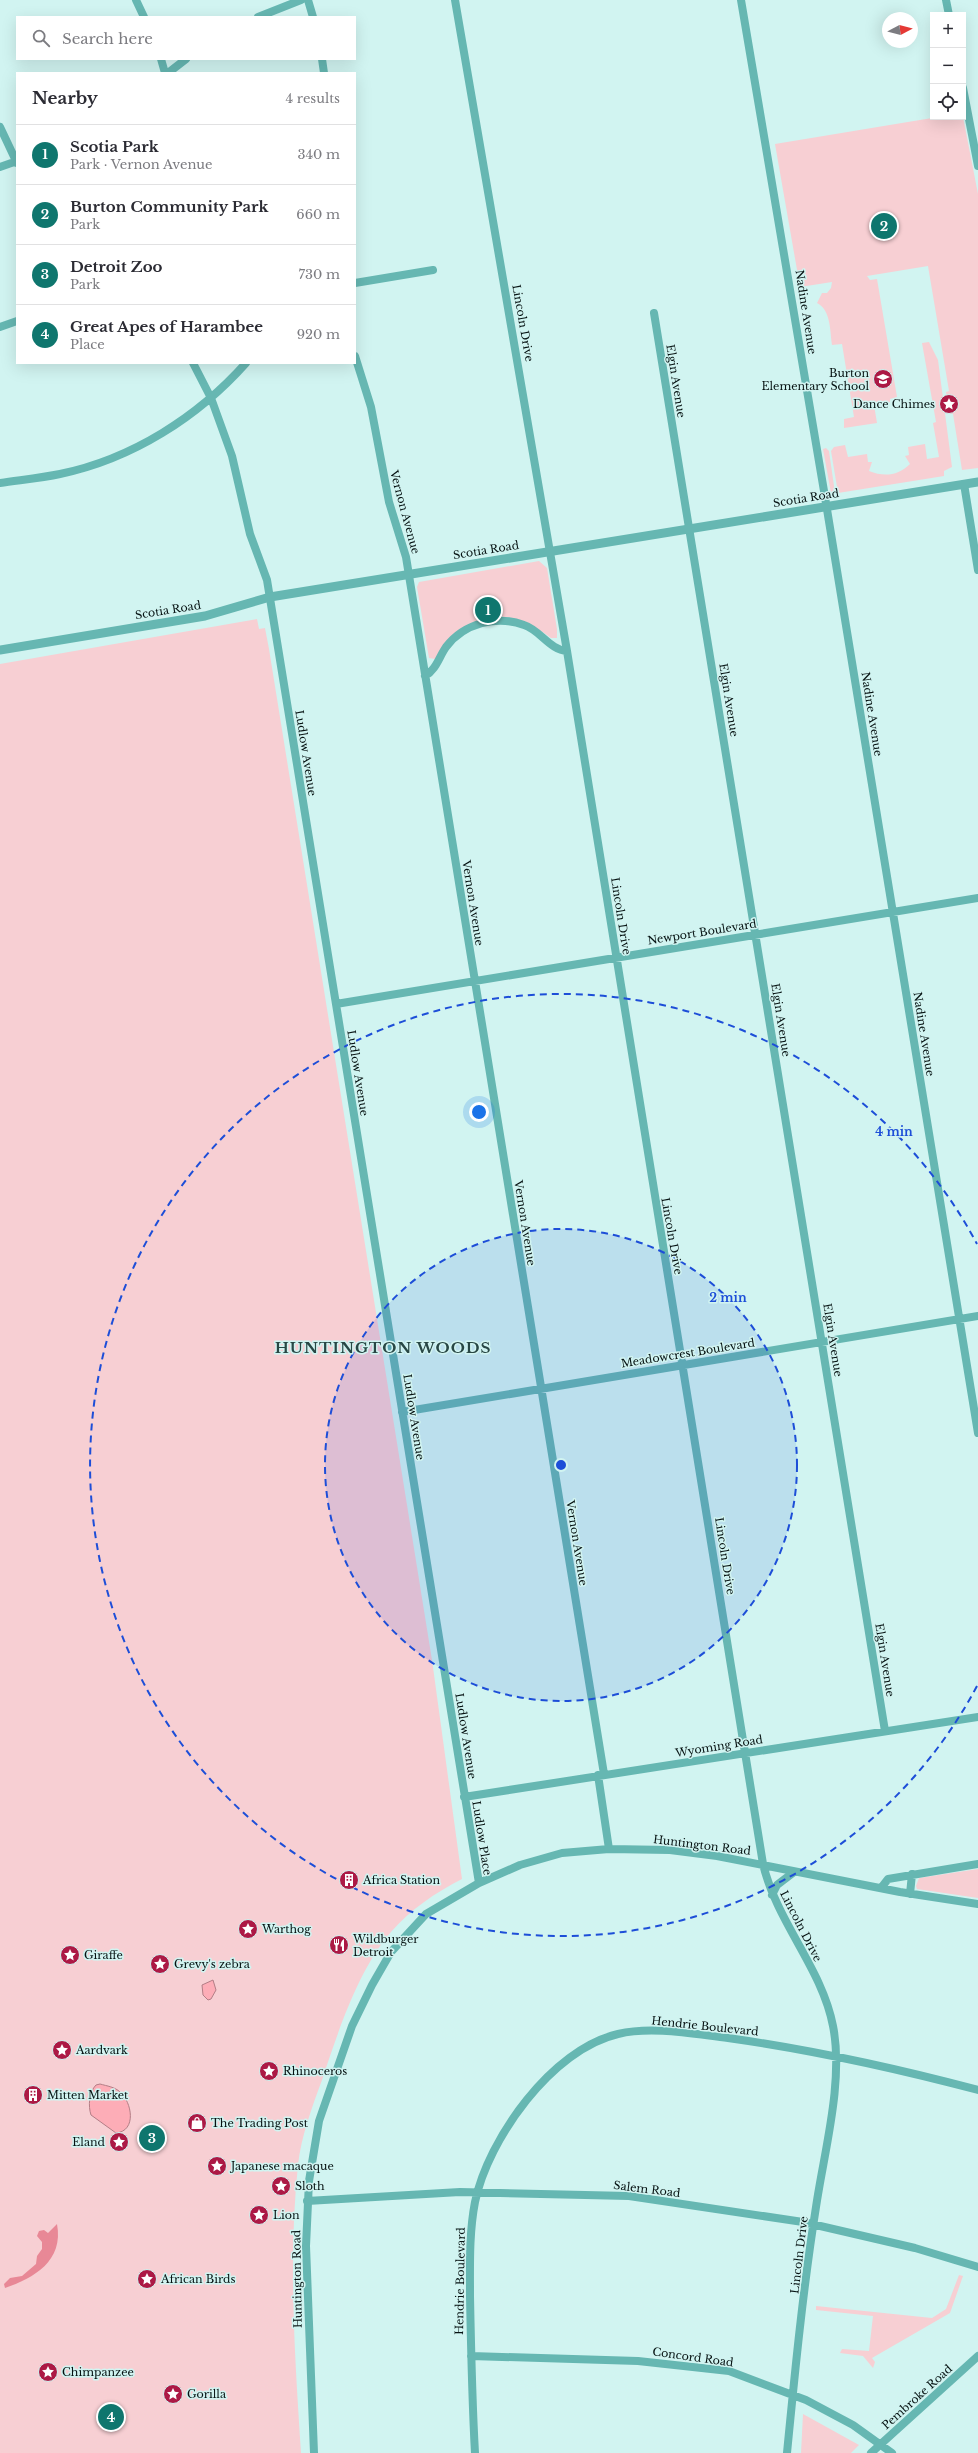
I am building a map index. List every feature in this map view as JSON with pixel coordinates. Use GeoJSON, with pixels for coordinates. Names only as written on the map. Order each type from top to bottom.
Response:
{"type":"FeatureCollection","features":[{"type":"Feature","properties":{"kind":"street"},"geometry":{"type":"LineString","coordinates":[[136,0],[144,16]]}},
{"type":"Feature","properties":{"kind":"street"},"geometry":{"type":"LineString","coordinates":[[261,16],[301,0]]}},
{"type":"Feature","properties":{"kind":"street"},"geometry":{"type":"LineString","coordinates":[[308,0],[313,16]]}},
{"type":"Feature","properties":{"kind":"street","name":"Lincoln Drive"},"geometry":{"type":"LineString","coordinates":[[455,0],[551,552],[763,1864],[772,1896],[827,2004],[833,2027],[836,2071],[814,2224],[787,2453]]}},
{"type":"Feature","properties":{"kind":"street","name":"Nadine Avenue"},"geometry":{"type":"LineString","coordinates":[[740,0],[827,507],[978,1433]]}},
{"type":"Feature","properties":{"kind":"street"},"geometry":{"type":"LineString","coordinates":[[946,0],[948,12]]}},
{"type":"Feature","properties":{"kind":"street"},"geometry":{"type":"LineString","coordinates":[[161,60],[167,72]]}},
{"type":"Feature","properties":{"kind":"street"},"geometry":{"type":"LineString","coordinates":[[168,72],[185,60]]}},
{"type":"Feature","properties":{"kind":"street"},"geometry":{"type":"LineString","coordinates":[[322,60],[324,72]]}},
{"type":"Feature","properties":{"kind":"street"},"geometry":{"type":"LineString","coordinates":[[966,104],[978,166]]}},
{"type":"Feature","properties":{"kind":"street"},"geometry":{"type":"LineString","coordinates":[[0,127],[16,160]]}},
{"type":"Feature","properties":{"kind":"street"},"geometry":{"type":"LineString","coordinates":[[0,167],[16,162]]}},
{"type":"Feature","properties":{"kind":"street"},"geometry":{"type":"LineString","coordinates":[[356,283],[433,270]]}},
{"type":"Feature","properties":{"kind":"street","name":"Elgin Avenue"},"geometry":{"type":"LineString","coordinates":[[654,313],[885,1731]]}},
{"type":"Feature","properties":{"kind":"street"},"geometry":{"type":"LineString","coordinates":[[0,327],[16,321]]}},
{"type":"Feature","properties":{"kind":"street","name":"Vernon Avenue"},"geometry":{"type":"LineString","coordinates":[[356,359],[370,407],[389,502],[406,557],[541,1388],[601,1775],[609,1850]]}},
{"type":"Feature","properties":{"kind":"street","name":"Ludlow Avenue"},"geometry":{"type":"LineString","coordinates":[[194,364],[211,398],[232,456],[250,534],[267,580],[464,1797]]}},
{"type":"Feature","properties":{"kind":"street"},"geometry":{"type":"LineString","coordinates":[[0,483],[60,474],[118,456],[156,437],[211,398],[245,364]]}},
{"type":"Feature","properties":{"kind":"street","name":"Scotia Road"},"geometry":{"type":"LineString","coordinates":[[0,650],[205,616],[270,596],[409,575],[978,482]]}},
{"type":"Feature","properties":{"kind":"street"},"geometry":{"type":"LineString","coordinates":[[964,484],[978,570]]}},
{"type":"Feature","properties":{"kind":"street"},"geometry":{"type":"LineString","coordinates":[[425,676],[431,672],[446,647],[456,636],[490,621],[510,621],[526,626],[538,632],[560,651],[567,651]]}},
{"type":"Feature","properties":{"kind":"street","name":"Newport Boulevard"},"geometry":{"type":"LineString","coordinates":[[336,1004],[978,898]]}},
{"type":"Feature","properties":{"kind":"street","name":"Meadowcrest Boulevard"},"geometry":{"type":"LineString","coordinates":[[402,1412],[978,1316]]}},
{"type":"Feature","properties":{"kind":"street","name":"Wyoming Road"},"geometry":{"type":"LineString","coordinates":[[464,1797],[978,1717]]}},
{"type":"Feature","properties":{"kind":"street","name":"Ludlow Place"},"geometry":{"type":"LineString","coordinates":[[464,1797],[479,1883]]}},
{"type":"Feature","properties":{"kind":"street","name":"Huntington Road"},"geometry":{"type":"LineString","coordinates":[[314,2453],[307,2293],[307,2201],[311,2160],[319,2121],[352,2026],[372,1985],[391,1952],[417,1922],[444,1902],[479,1883],[541,1858],[575,1852],[609,1850],[670,1850],[763,1864],[794,1872],[910,1894],[978,1904]]}},
{"type":"Feature","properties":{"kind":"street"},"geometry":{"type":"LineString","coordinates":[[882,1888],[888,1879],[978,1864]]}},
{"type":"Feature","properties":{"kind":"street"},"geometry":{"type":"LineString","coordinates":[[772,1896],[777,1884],[794,1872]]}},
{"type":"Feature","properties":{"kind":"street"},"geometry":{"type":"LineString","coordinates":[[910,1894],[912,1874]]}},
{"type":"Feature","properties":{"kind":"street","name":"Hendrie Boulevard"},"geometry":{"type":"LineString","coordinates":[[475,2453],[471,2356],[470,2252],[471,2229],[478,2192],[502,2138],[531,2094],[547,2075],[565,2060],[584,2047],[608,2037],[648,2031],[703,2035],[836,2055],[978,2090]]}},
{"type":"Feature","properties":{"kind":"street","name":"Salem Road"},"geometry":{"type":"LineString","coordinates":[[307,2201],[478,2192],[630,2196],[814,2224],[915,2248],[978,2267]]}},
{"type":"Feature","properties":{"kind":"street","name":"Concord Road"},"geometry":{"type":"LineString","coordinates":[[471,2356],[638,2361],[715,2369],[793,2394],[837,2416],[892,2453]]}},
{"type":"Feature","properties":{"kind":"street","name":"Pembroke Road"},"geometry":{"type":"LineString","coordinates":[[871,2453],[978,2356]]}},
{"type":"Feature","properties":{"kind":"shaded area"},"geometry":{"type":"Polygon","coordinates":[[[930,118],[930,120],[964,120],[978,194],[978,468],[962,470],[953,414],[949,414],[946,392],[949,391],[928,266],[867,276],[870,280],[877,279],[897,397],[890,399],[890,402],[874,405],[877,423],[844,428],[844,419],[854,417],[842,344],[832,345],[829,321],[822,306],[817,303],[822,293],[827,293],[831,288],[832,282],[800,287],[775,144],[930,118]]]}},
{"type":"Feature","properties":{"kind":"shaded area"},"geometry":{"type":"Polygon","coordinates":[[[929,342],[938,360],[952,467],[944,471],[944,476],[838,493],[831,451],[834,447],[845,445],[848,457],[867,454],[868,462],[872,462],[869,471],[885,475],[901,471],[910,464],[905,456],[909,455],[908,447],[925,444],[927,459],[939,457],[933,423],[936,422],[922,343],[929,342]]]}},
{"type":"Feature","properties":{"kind":"shaded area"},"geometry":{"type":"Polygon","coordinates":[[[826,448],[829,451],[835,493],[831,493],[823,449],[826,448]]]}},
{"type":"Feature","properties":{"kind":"shaded area"},"geometry":{"type":"Polygon","coordinates":[[[539,561],[547,568],[557,629],[557,638],[551,638],[527,623],[508,617],[488,617],[474,623],[435,659],[429,658],[417,587],[419,582],[539,561]]]}},
{"type":"Feature","properties":{"kind":"shaded area"},"geometry":{"type":"Polygon","coordinates":[[[257,619],[259,629],[265,628],[269,649],[432,1660],[462,1879],[442,1890],[415,1909],[391,1932],[379,1947],[350,2002],[304,2133],[299,2154],[293,2237],[295,2345],[301,2453],[0,2453],[0,664],[257,619]]]}},
{"type":"Feature","properties":{"kind":"shaded area"},"geometry":{"type":"Polygon","coordinates":[[[978,1869],[978,1898],[917,1889],[916,1886],[919,1878],[978,1869]]]}},
{"type":"Feature","properties":{"kind":"shaded area"},"geometry":{"type":"Polygon","coordinates":[[[213,1980],[216,1990],[211,1999],[208,2000],[203,1995],[202,1985],[213,1980]]]}},
{"type":"Feature","properties":{"kind":"shaded area"},"geometry":{"type":"Polygon","coordinates":[[[100,2084],[118,2090],[127,2102],[130,2109],[130,2122],[123,2131],[116,2133],[91,2115],[89,2103],[92,2091],[96,2085],[100,2084]]]}},
{"type":"Feature","properties":{"kind":"shaded area"},"geometry":{"type":"Polygon","coordinates":[[[57,2224],[58,2237],[56,2248],[51,2258],[36,2273],[5,2288],[4,2284],[10,2278],[22,2276],[36,2264],[37,2256],[42,2249],[42,2242],[37,2236],[39,2231],[44,2230],[48,2233],[57,2224]]]}},
{"type":"Feature","properties":{"kind":"shaded area"},"geometry":{"type":"Polygon","coordinates":[[[959,2275],[963,2276],[950,2313],[872,2358],[875,2362],[873,2368],[863,2356],[840,2353],[842,2349],[869,2351],[873,2316],[816,2310],[816,2306],[932,2318],[946,2309],[959,2275]]]}},
{"type":"Feature","properties":{"kind":"shaded area"},"geometry":{"type":"Polygon","coordinates":[[[803,2414],[859,2445],[851,2453],[801,2453],[803,2414]]]}},
{"type":"Feature","properties":{"kind":"place","name":"Burton Community Park"},"geometry":{"type":"Point","coordinates":[884,226]}},
{"type":"Feature","properties":{"kind":"place","name":"Burton Elementary School"},"geometry":{"type":"Point","coordinates":[883,379]}},
{"type":"Feature","properties":{"kind":"place","name":"Dance Chimes"},"geometry":{"type":"Point","coordinates":[949,404]}},
{"type":"Feature","properties":{"kind":"place","name":"Scotia Park"},"geometry":{"type":"Point","coordinates":[488,610]}},
{"type":"Feature","properties":{"kind":"place","name":"Africa Station"},"geometry":{"type":"Point","coordinates":[349,1880]}},
{"type":"Feature","properties":{"kind":"place","name":"Warthog"},"geometry":{"type":"Point","coordinates":[248,1929]}},
{"type":"Feature","properties":{"kind":"place","name":"Wildburger Detroit"},"geometry":{"type":"Point","coordinates":[339,1945]}},
{"type":"Feature","properties":{"kind":"place","name":"Giraffe"},"geometry":{"type":"Point","coordinates":[70,1955]}},
{"type":"Feature","properties":{"kind":"place","name":"Grevy's zebra"},"geometry":{"type":"Point","coordinates":[160,1964]}},
{"type":"Feature","properties":{"kind":"place","name":"Aardvark"},"geometry":{"type":"Point","coordinates":[62,2050]}},
{"type":"Feature","properties":{"kind":"place","name":"Rhinoceros"},"geometry":{"type":"Point","coordinates":[269,2071]}},
{"type":"Feature","properties":{"kind":"place","name":"Mitten Market"},"geometry":{"type":"Point","coordinates":[33,2095]}},
{"type":"Feature","properties":{"kind":"place","name":"The Trading Post"},"geometry":{"type":"Point","coordinates":[197,2123]}},
{"type":"Feature","properties":{"kind":"place","name":"Detroit Zoo"},"geometry":{"type":"Point","coordinates":[152,2138]}},
{"type":"Feature","properties":{"kind":"place","name":"Eland"},"geometry":{"type":"Point","coordinates":[119,2142]}},
{"type":"Feature","properties":{"kind":"place","name":"Japanese macaque"},"geometry":{"type":"Point","coordinates":[217,2166]}},
{"type":"Feature","properties":{"kind":"place","name":"Sloth"},"geometry":{"type":"Point","coordinates":[281,2186]}},
{"type":"Feature","properties":{"kind":"place","name":"Lion"},"geometry":{"type":"Point","coordinates":[259,2215]}},
{"type":"Feature","properties":{"kind":"place","name":"African Birds"},"geometry":{"type":"Point","coordinates":[147,2279]}},
{"type":"Feature","properties":{"kind":"place","name":"Chimpanzee"},"geometry":{"type":"Point","coordinates":[48,2372]}},
{"type":"Feature","properties":{"kind":"place","name":"Gorilla"},"geometry":{"type":"Point","coordinates":[173,2394]}},
{"type":"Feature","properties":{"kind":"place","name":"Great Apes of Harambee"},"geometry":{"type":"Point","coordinates":[111,2417]}},
{"type":"Feature","properties":{"kind":"district","name":"HUNTINGTON WOODS"},"geometry":{"type":"Point","coordinates":[383,1347]}}]}
